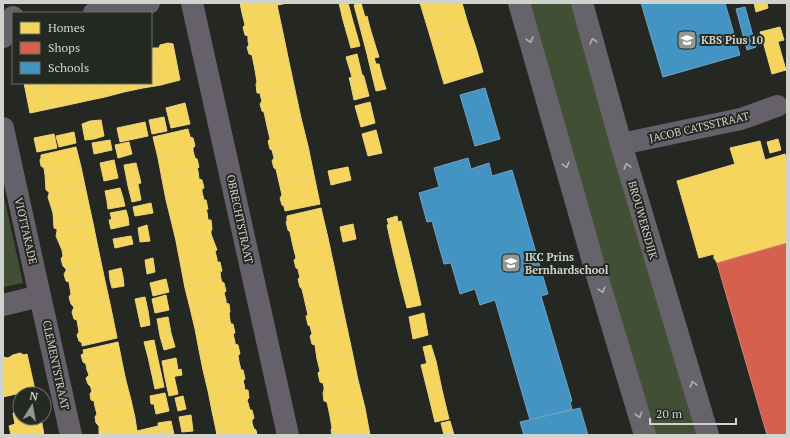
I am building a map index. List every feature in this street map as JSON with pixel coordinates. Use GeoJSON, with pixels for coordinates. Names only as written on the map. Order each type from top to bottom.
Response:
{"type":"FeatureCollection","features":[{"type":"Feature","properties":{"kind":"street"},"geometry":{"type":"LineString","coordinates":[[100,12],[149,3]]}},
{"type":"Feature","properties":{"kind":"street","name":"OBRECHTSTRAAT"},"geometry":{"type":"LineString","coordinates":[[192,3],[288,435]]}},
{"type":"Feature","properties":{"kind":"street"},"geometry":{"type":"LineString","coordinates":[[519,3],[596,272],[645,435]]}},
{"type":"Feature","properties":{"kind":"street","name":"BROUWERSDIJK"},"geometry":{"type":"LineString","coordinates":[[582,3],[621,144],[708,435]]}},
{"type":"Feature","properties":{"kind":"street","name":"JACOB CATSSTRAAT"},"geometry":{"type":"LineString","coordinates":[[621,144],[741,119],[777,106]]}},
{"type":"Feature","properties":{"kind":"street","name":"VIOTTAKADE"},"geometry":{"type":"LineString","coordinates":[[3,128],[40,296]]}},
{"type":"Feature","properties":{"kind":"street"},"geometry":{"type":"LineString","coordinates":[[3,305],[40,296]]}},
{"type":"Feature","properties":{"kind":"street","name":"CLEMENTSTRAAT"},"geometry":{"type":"LineString","coordinates":[[40,296],[71,435]]}},
{"type":"Feature","properties":{"kind":"green space"},"geometry":{"type":"Polygon","coordinates":[[[529,3],[571,3],[697,435],[655,435],[529,3]]]}},
{"type":"Feature","properties":{"kind":"green space"},"geometry":{"type":"Polygon","coordinates":[[[3,192],[23,283],[3,287],[3,192]]]}},
{"type":"Feature","properties":{"kind":"building: Homes"},"geometry":{"type":"Polygon","coordinates":[[[240,3],[287,3],[242,13],[240,3]]]}},
{"type":"Feature","properties":{"kind":"building: Homes"},"geometry":{"type":"Polygon","coordinates":[[[339,3],[348,3],[352,18],[343,20],[339,3]]]}},
{"type":"Feature","properties":{"kind":"building: Homes"},"geometry":{"type":"Polygon","coordinates":[[[361,3],[365,17],[367,16],[370,28],[361,31],[354,5],[361,3]]]}},
{"type":"Feature","properties":{"kind":"building: Homes"},"geometry":{"type":"Polygon","coordinates":[[[420,3],[454,3],[423,13],[420,3]]]}},
{"type":"Feature","properties":{"kind":"building: Homes"},"geometry":{"type":"Polygon","coordinates":[[[454,3],[462,3],[468,24],[430,36],[423,13],[454,3]]]}},
{"type":"Feature","properties":{"kind":"building: Homes"},"geometry":{"type":"Polygon","coordinates":[[[754,3],[767,3],[768,8],[756,12],[754,3]]]}},
{"type":"Feature","properties":{"kind":"building: Homes"},"geometry":{"type":"Polygon","coordinates":[[[277,5],[283,33],[248,41],[248,36],[245,35],[243,27],[245,25],[242,13],[277,5]]]}},
{"type":"Feature","properties":{"kind":"building: Homes"},"geometry":{"type":"Polygon","coordinates":[[[352,18],[360,46],[351,48],[343,20],[352,18]]]}},
{"type":"Feature","properties":{"kind":"building: Homes"},"geometry":{"type":"Polygon","coordinates":[[[468,24],[476,48],[437,60],[430,36],[468,24]]]}},
{"type":"Feature","properties":{"kind":"building: Homes"},"geometry":{"type":"Polygon","coordinates":[[[780,27],[784,40],[764,45],[760,32],[780,27]]]}},
{"type":"Feature","properties":{"kind":"building: Homes"},"geometry":{"type":"Polygon","coordinates":[[[370,28],[377,51],[367,54],[361,31],[370,28]]]}},
{"type":"Feature","properties":{"kind":"building: Homes"},"geometry":{"type":"Polygon","coordinates":[[[283,33],[289,62],[255,70],[252,55],[249,54],[247,47],[249,45],[248,41],[283,33]]]}},
{"type":"Feature","properties":{"kind":"building: Homes"},"geometry":{"type":"Polygon","coordinates":[[[778,42],[786,70],[772,74],[764,45],[778,42]]]}},
{"type":"Feature","properties":{"kind":"building: Homes"},"geometry":{"type":"Polygon","coordinates":[[[168,43],[173,44],[180,80],[161,85],[153,48],[159,48],[160,45],[168,43]]]}},
{"type":"Feature","properties":{"kind":"building: Homes"},"geometry":{"type":"Polygon","coordinates":[[[152,48],[161,85],[143,88],[141,84],[152,84],[152,48]]]}},
{"type":"Feature","properties":{"kind":"building: Homes"},"geometry":{"type":"Polygon","coordinates":[[[476,48],[483,72],[444,84],[437,60],[476,48]]]}},
{"type":"Feature","properties":{"kind":"building: Homes"},"geometry":{"type":"Polygon","coordinates":[[[377,51],[379,57],[374,58],[376,64],[379,64],[382,76],[373,79],[367,54],[377,51]]]}},
{"type":"Feature","properties":{"kind":"building: Homes"},"geometry":{"type":"Polygon","coordinates":[[[357,54],[362,75],[364,77],[350,81],[349,78],[352,77],[346,57],[357,54]]]}},
{"type":"Feature","properties":{"kind":"building: Homes"},"geometry":{"type":"Polygon","coordinates":[[[289,62],[295,90],[261,98],[260,93],[257,93],[255,70],[289,62]]]}},
{"type":"Feature","properties":{"kind":"building: Homes"},"geometry":{"type":"Polygon","coordinates":[[[382,76],[386,89],[376,91],[373,79],[382,76]]]}},
{"type":"Feature","properties":{"kind":"building: Homes"},"geometry":{"type":"Polygon","coordinates":[[[364,77],[369,96],[354,100],[350,81],[364,77]]]}},
{"type":"Feature","properties":{"kind":"building: Homes"},"geometry":{"type":"Polygon","coordinates":[[[24,84],[43,84],[49,109],[30,113],[24,84]]]}},
{"type":"Feature","properties":{"kind":"building: Homes"},"geometry":{"type":"Polygon","coordinates":[[[43,84],[63,84],[68,105],[49,109],[43,84]]]}},
{"type":"Feature","properties":{"kind":"building: Homes"},"geometry":{"type":"Polygon","coordinates":[[[63,84],[82,84],[86,101],[68,105],[63,84]]]}},
{"type":"Feature","properties":{"kind":"building: Homes"},"geometry":{"type":"Polygon","coordinates":[[[82,84],[102,84],[105,97],[86,101],[82,84]]]}},
{"type":"Feature","properties":{"kind":"building: Homes"},"geometry":{"type":"Polygon","coordinates":[[[102,84],[122,84],[124,92],[105,97],[102,84]]]}},
{"type":"Feature","properties":{"kind":"building: Homes"},"geometry":{"type":"Polygon","coordinates":[[[122,84],[141,84],[143,88],[124,92],[122,84]]]}},
{"type":"Feature","properties":{"kind":"building: Homes"},"geometry":{"type":"Polygon","coordinates":[[[295,90],[301,118],[267,126],[264,112],[262,111],[260,104],[262,101],[261,98],[295,90]]]}},
{"type":"Feature","properties":{"kind":"building: Homes"},"geometry":{"type":"Polygon","coordinates":[[[370,102],[375,123],[361,127],[355,106],[370,102]]]}},
{"type":"Feature","properties":{"kind":"building: Homes"},"geometry":{"type":"Polygon","coordinates":[[[185,103],[190,124],[171,128],[166,108],[185,103]]]}},
{"type":"Feature","properties":{"kind":"building: Homes"},"geometry":{"type":"Polygon","coordinates":[[[164,117],[167,131],[152,134],[149,120],[164,117]]]}},
{"type":"Feature","properties":{"kind":"building: Homes"},"geometry":{"type":"Polygon","coordinates":[[[301,118],[308,146],[273,154],[268,141],[270,139],[267,126],[301,118]]]}},
{"type":"Feature","properties":{"kind":"building: Homes"},"geometry":{"type":"Polygon","coordinates":[[[101,120],[104,136],[94,139],[90,121],[101,120]]]}},
{"type":"Feature","properties":{"kind":"building: Homes"},"geometry":{"type":"Polygon","coordinates":[[[90,121],[94,139],[85,140],[82,124],[90,121]]]}},
{"type":"Feature","properties":{"kind":"building: Homes"},"geometry":{"type":"Polygon","coordinates":[[[145,122],[148,136],[134,139],[131,125],[145,122]]]}},
{"type":"Feature","properties":{"kind":"building: Homes"},"geometry":{"type":"Polygon","coordinates":[[[131,125],[134,139],[120,142],[117,128],[131,125]]]}},
{"type":"Feature","properties":{"kind":"building: Homes"},"geometry":{"type":"Polygon","coordinates":[[[188,129],[195,146],[193,151],[158,158],[153,137],[188,129]]]}},
{"type":"Feature","properties":{"kind":"building: Homes"},"geometry":{"type":"Polygon","coordinates":[[[376,130],[382,153],[368,156],[362,134],[376,130]]]}},
{"type":"Feature","properties":{"kind":"building: Homes"},"geometry":{"type":"Polygon","coordinates":[[[74,132],[76,143],[59,147],[56,136],[74,132]]]}},
{"type":"Feature","properties":{"kind":"building: Homes"},"geometry":{"type":"Polygon","coordinates":[[[54,134],[57,148],[37,152],[34,138],[54,134]]]}},
{"type":"Feature","properties":{"kind":"building: Homes"},"geometry":{"type":"Polygon","coordinates":[[[778,139],[781,150],[770,153],[767,142],[778,139]]]}},
{"type":"Feature","properties":{"kind":"building: Homes"},"geometry":{"type":"Polygon","coordinates":[[[110,140],[112,150],[94,154],[92,143],[110,140]]]}},
{"type":"Feature","properties":{"kind":"building: Homes"},"geometry":{"type":"Polygon","coordinates":[[[760,141],[765,160],[785,154],[787,161],[787,243],[717,263],[714,259],[714,254],[699,258],[677,181],[735,164],[730,148],[760,141]]]}},
{"type":"Feature","properties":{"kind":"building: Homes"},"geometry":{"type":"Polygon","coordinates":[[[129,142],[132,154],[118,158],[115,145],[129,142]]]}},
{"type":"Feature","properties":{"kind":"building: Homes"},"geometry":{"type":"Polygon","coordinates":[[[308,146],[314,175],[279,182],[276,169],[274,168],[272,161],[274,158],[273,154],[308,146]]]}},
{"type":"Feature","properties":{"kind":"building: Homes"},"geometry":{"type":"Polygon","coordinates":[[[76,147],[81,167],[45,175],[44,168],[41,166],[41,155],[76,147]]]}},
{"type":"Feature","properties":{"kind":"building: Homes"},"geometry":{"type":"Polygon","coordinates":[[[193,151],[199,167],[197,169],[198,171],[162,179],[158,158],[193,151]]]}},
{"type":"Feature","properties":{"kind":"building: Homes"},"geometry":{"type":"Polygon","coordinates":[[[114,160],[118,178],[104,181],[100,163],[114,160]]]}},
{"type":"Feature","properties":{"kind":"building: Homes"},"geometry":{"type":"Polygon","coordinates":[[[136,163],[141,183],[128,186],[124,165],[136,163]]]}},
{"type":"Feature","properties":{"kind":"building: Homes"},"geometry":{"type":"Polygon","coordinates":[[[81,167],[85,186],[49,194],[46,190],[45,175],[81,167]]]}},
{"type":"Feature","properties":{"kind":"building: Homes"},"geometry":{"type":"Polygon","coordinates":[[[348,167],[351,180],[331,185],[328,171],[348,167]]]}},
{"type":"Feature","properties":{"kind":"building: Homes"},"geometry":{"type":"Polygon","coordinates":[[[198,171],[199,179],[202,180],[204,188],[202,189],[202,192],[166,200],[162,179],[198,171]]]}},
{"type":"Feature","properties":{"kind":"building: Homes"},"geometry":{"type":"Polygon","coordinates":[[[314,175],[320,204],[285,211],[280,198],[282,195],[279,182],[314,175]]]}},
{"type":"Feature","properties":{"kind":"building: Homes"},"geometry":{"type":"Polygon","coordinates":[[[138,184],[141,200],[132,202],[128,186],[138,184]]]}},
{"type":"Feature","properties":{"kind":"building: Homes"},"geometry":{"type":"Polygon","coordinates":[[[85,186],[89,205],[53,213],[48,197],[49,194],[85,186]]]}},
{"type":"Feature","properties":{"kind":"building: Homes"},"geometry":{"type":"Polygon","coordinates":[[[120,188],[123,198],[107,201],[105,191],[120,188]]]}},
{"type":"Feature","properties":{"kind":"building: Homes"},"geometry":{"type":"Polygon","coordinates":[[[202,192],[204,200],[206,200],[208,209],[206,210],[207,212],[171,220],[166,200],[202,192]]]}},
{"type":"Feature","properties":{"kind":"building: Homes"},"geometry":{"type":"Polygon","coordinates":[[[123,198],[125,206],[108,209],[107,201],[123,198]]]}},
{"type":"Feature","properties":{"kind":"building: Homes"},"geometry":{"type":"Polygon","coordinates":[[[151,203],[153,213],[135,216],[133,207],[151,203]]]}},
{"type":"Feature","properties":{"kind":"building: Homes"},"geometry":{"type":"Polygon","coordinates":[[[89,205],[93,223],[57,231],[57,229],[54,228],[53,213],[89,205]]]}},
{"type":"Feature","properties":{"kind":"building: Homes"},"geometry":{"type":"Polygon","coordinates":[[[321,208],[328,238],[293,246],[286,222],[287,216],[321,208]]]}},
{"type":"Feature","properties":{"kind":"building: Homes"},"geometry":{"type":"Polygon","coordinates":[[[126,210],[128,217],[112,220],[110,213],[126,210]]]}},
{"type":"Feature","properties":{"kind":"building: Homes"},"geometry":{"type":"Polygon","coordinates":[[[207,212],[208,220],[211,220],[211,234],[176,241],[171,220],[207,212]]]}},
{"type":"Feature","properties":{"kind":"building: Homes"},"geometry":{"type":"Polygon","coordinates":[[[397,216],[398,222],[389,225],[387,219],[397,216]]]}},
{"type":"Feature","properties":{"kind":"building: Homes"},"geometry":{"type":"Polygon","coordinates":[[[128,217],[129,225],[111,229],[109,220],[128,217]]]}},
{"type":"Feature","properties":{"kind":"building: Homes"},"geometry":{"type":"Polygon","coordinates":[[[401,221],[408,249],[393,252],[387,225],[401,221]]]}},
{"type":"Feature","properties":{"kind":"building: Homes"},"geometry":{"type":"Polygon","coordinates":[[[93,223],[97,243],[62,250],[56,236],[57,231],[93,223]]]}},
{"type":"Feature","properties":{"kind":"building: Homes"},"geometry":{"type":"Polygon","coordinates":[[[353,224],[356,239],[343,242],[340,227],[353,224]]]}},
{"type":"Feature","properties":{"kind":"building: Homes"},"geometry":{"type":"Polygon","coordinates":[[[147,225],[150,241],[140,242],[138,228],[147,225]]]}},
{"type":"Feature","properties":{"kind":"building: Homes"},"geometry":{"type":"Polygon","coordinates":[[[211,234],[217,250],[215,251],[217,259],[181,267],[176,241],[211,234]]]}},
{"type":"Feature","properties":{"kind":"building: Homes"},"geometry":{"type":"Polygon","coordinates":[[[131,236],[133,244],[115,248],[113,239],[131,236]]]}},
{"type":"Feature","properties":{"kind":"building: Homes"},"geometry":{"type":"Polygon","coordinates":[[[328,238],[334,266],[299,274],[294,260],[296,258],[293,246],[328,238]]]}},
{"type":"Feature","properties":{"kind":"building: Homes"},"geometry":{"type":"Polygon","coordinates":[[[97,243],[101,262],[66,269],[63,266],[61,259],[63,256],[62,250],[97,243]]]}},
{"type":"Feature","properties":{"kind":"building: Homes"},"geometry":{"type":"Polygon","coordinates":[[[408,249],[415,278],[400,281],[393,252],[408,249]]]}},
{"type":"Feature","properties":{"kind":"building: Homes"},"geometry":{"type":"Polygon","coordinates":[[[153,258],[155,272],[147,274],[145,260],[153,258]]]}},
{"type":"Feature","properties":{"kind":"building: Homes"},"geometry":{"type":"Polygon","coordinates":[[[217,259],[217,262],[220,262],[222,271],[220,272],[221,279],[185,288],[181,267],[217,259]]]}},
{"type":"Feature","properties":{"kind":"building: Homes"},"geometry":{"type":"Polygon","coordinates":[[[101,262],[105,281],[70,288],[69,282],[66,281],[64,274],[66,269],[101,262]]]}},
{"type":"Feature","properties":{"kind":"building: Homes"},"geometry":{"type":"Polygon","coordinates":[[[334,266],[340,295],[305,302],[298,279],[300,277],[299,274],[334,266]]]}},
{"type":"Feature","properties":{"kind":"building: Homes"},"geometry":{"type":"Polygon","coordinates":[[[121,268],[123,277],[110,280],[109,271],[121,268]]]}},
{"type":"Feature","properties":{"kind":"building: Homes"},"geometry":{"type":"Polygon","coordinates":[[[123,277],[124,286],[112,288],[110,280],[123,277]]]}},
{"type":"Feature","properties":{"kind":"building: Homes"},"geometry":{"type":"Polygon","coordinates":[[[415,278],[421,305],[407,308],[400,281],[415,278]]]}},
{"type":"Feature","properties":{"kind":"building: Homes"},"geometry":{"type":"Polygon","coordinates":[[[166,279],[169,292],[153,296],[150,283],[166,279]]]}},
{"type":"Feature","properties":{"kind":"building: Homes"},"geometry":{"type":"Polygon","coordinates":[[[221,279],[224,283],[226,291],[224,293],[226,300],[190,308],[185,288],[221,279]]]}},
{"type":"Feature","properties":{"kind":"building: Homes"},"geometry":{"type":"Polygon","coordinates":[[[105,281],[109,299],[74,307],[71,304],[69,297],[71,294],[70,288],[105,281]]]}},
{"type":"Feature","properties":{"kind":"building: Homes"},"geometry":{"type":"Polygon","coordinates":[[[166,295],[169,310],[155,313],[152,299],[166,295]]]}},
{"type":"Feature","properties":{"kind":"building: Homes"},"geometry":{"type":"Polygon","coordinates":[[[340,295],[346,323],[311,330],[306,316],[308,315],[305,302],[340,295]]]}},
{"type":"Feature","properties":{"kind":"building: Homes"},"geometry":{"type":"Polygon","coordinates":[[[145,297],[148,311],[138,313],[135,299],[145,297]]]}},
{"type":"Feature","properties":{"kind":"building: Homes"},"geometry":{"type":"Polygon","coordinates":[[[109,299],[113,318],[78,326],[77,320],[74,319],[72,312],[74,307],[109,299]]]}},
{"type":"Feature","properties":{"kind":"building: Homes"},"geometry":{"type":"Polygon","coordinates":[[[226,300],[226,303],[229,304],[230,321],[195,329],[190,308],[226,300]]]}},
{"type":"Feature","properties":{"kind":"building: Homes"},"geometry":{"type":"Polygon","coordinates":[[[148,311],[150,325],[141,327],[138,313],[148,311]]]}},
{"type":"Feature","properties":{"kind":"building: Homes"},"geometry":{"type":"Polygon","coordinates":[[[424,313],[428,335],[413,339],[409,317],[424,313]]]}},
{"type":"Feature","properties":{"kind":"building: Homes"},"geometry":{"type":"Polygon","coordinates":[[[168,317],[171,333],[160,336],[157,319],[168,317]]]}},
{"type":"Feature","properties":{"kind":"building: Homes"},"geometry":{"type":"Polygon","coordinates":[[[113,318],[117,338],[82,346],[82,343],[79,341],[77,335],[79,332],[78,326],[113,318]]]}},
{"type":"Feature","properties":{"kind":"building: Homes"},"geometry":{"type":"Polygon","coordinates":[[[230,321],[231,324],[233,324],[235,342],[199,350],[195,329],[230,321]]]}},
{"type":"Feature","properties":{"kind":"building: Homes"},"geometry":{"type":"Polygon","coordinates":[[[346,323],[352,351],[317,359],[315,345],[312,344],[310,336],[312,334],[311,330],[346,323]]]}},
{"type":"Feature","properties":{"kind":"building: Homes"},"geometry":{"type":"Polygon","coordinates":[[[171,333],[175,347],[164,350],[160,336],[171,333]]]}},
{"type":"Feature","properties":{"kind":"building: Homes"},"geometry":{"type":"Polygon","coordinates":[[[154,340],[157,355],[148,357],[144,342],[154,340]]]}},
{"type":"Feature","properties":{"kind":"building: Homes"},"geometry":{"type":"Polygon","coordinates":[[[118,342],[122,362],[87,370],[86,364],[83,362],[81,355],[84,353],[83,350],[118,342]]]}},
{"type":"Feature","properties":{"kind":"building: Homes"},"geometry":{"type":"Polygon","coordinates":[[[235,342],[235,344],[238,345],[240,354],[238,355],[239,362],[203,370],[199,350],[235,342]]]}},
{"type":"Feature","properties":{"kind":"building: Homes"},"geometry":{"type":"Polygon","coordinates":[[[431,345],[436,361],[427,364],[423,347],[431,345]]]}},
{"type":"Feature","properties":{"kind":"building: Homes"},"geometry":{"type":"Polygon","coordinates":[[[352,351],[358,380],[324,387],[323,383],[320,382],[318,373],[320,371],[317,359],[352,351]]]}},
{"type":"Feature","properties":{"kind":"building: Homes"},"geometry":{"type":"Polygon","coordinates":[[[20,353],[24,355],[27,354],[34,386],[14,386],[8,358],[20,353]]]}},
{"type":"Feature","properties":{"kind":"building: Homes"},"geometry":{"type":"Polygon","coordinates":[[[157,355],[161,373],[152,375],[148,357],[157,355]]]}},
{"type":"Feature","properties":{"kind":"building: Homes"},"geometry":{"type":"Polygon","coordinates":[[[3,357],[8,358],[14,386],[12,386],[12,395],[3,397],[3,357]]]}},
{"type":"Feature","properties":{"kind":"building: Homes"},"geometry":{"type":"Polygon","coordinates":[[[176,358],[178,370],[181,369],[182,375],[165,378],[162,361],[176,358]]]}},
{"type":"Feature","properties":{"kind":"building: Homes"},"geometry":{"type":"Polygon","coordinates":[[[436,361],[442,390],[428,393],[421,365],[436,361]]]}},
{"type":"Feature","properties":{"kind":"building: Homes"},"geometry":{"type":"Polygon","coordinates":[[[122,362],[126,381],[91,389],[86,378],[89,375],[87,370],[122,362]]]}},
{"type":"Feature","properties":{"kind":"building: Homes"},"geometry":{"type":"Polygon","coordinates":[[[239,362],[241,370],[243,370],[245,379],[243,381],[244,384],[208,391],[203,370],[239,362]]]}},
{"type":"Feature","properties":{"kind":"building: Homes"},"geometry":{"type":"Polygon","coordinates":[[[161,373],[164,387],[155,389],[152,375],[161,373]]]}},
{"type":"Feature","properties":{"kind":"building: Homes"},"geometry":{"type":"Polygon","coordinates":[[[174,376],[178,394],[169,396],[165,378],[174,376]]]}},
{"type":"Feature","properties":{"kind":"building: Homes"},"geometry":{"type":"Polygon","coordinates":[[[358,380],[365,408],[330,416],[327,402],[324,401],[324,387],[358,380]]]}},
{"type":"Feature","properties":{"kind":"building: Homes"},"geometry":{"type":"Polygon","coordinates":[[[126,381],[131,400],[95,407],[94,401],[91,400],[91,389],[126,381]]]}},
{"type":"Feature","properties":{"kind":"building: Homes"},"geometry":{"type":"Polygon","coordinates":[[[244,384],[245,390],[248,390],[248,403],[212,411],[208,391],[244,384]]]}},
{"type":"Feature","properties":{"kind":"building: Homes"},"geometry":{"type":"Polygon","coordinates":[[[442,390],[449,419],[435,422],[428,393],[442,390]]]}},
{"type":"Feature","properties":{"kind":"building: Homes"},"geometry":{"type":"Polygon","coordinates":[[[165,393],[169,411],[156,414],[154,404],[151,404],[150,396],[165,393]]]}},
{"type":"Feature","properties":{"kind":"building: Homes"},"geometry":{"type":"Polygon","coordinates":[[[183,396],[186,409],[178,411],[175,398],[183,396]]]}},
{"type":"Feature","properties":{"kind":"building: Homes"},"geometry":{"type":"Polygon","coordinates":[[[131,400],[135,418],[99,426],[96,423],[95,417],[97,414],[95,407],[131,400]]]}},
{"type":"Feature","properties":{"kind":"building: Homes"},"geometry":{"type":"Polygon","coordinates":[[[248,403],[254,418],[252,423],[216,430],[212,411],[248,403]]]}},
{"type":"Feature","properties":{"kind":"building: Homes"},"geometry":{"type":"Polygon","coordinates":[[[365,408],[370,435],[332,435],[330,416],[365,408]]]}},
{"type":"Feature","properties":{"kind":"building: Homes"},"geometry":{"type":"Polygon","coordinates":[[[191,415],[193,431],[182,432],[179,417],[191,415]]]}},
{"type":"Feature","properties":{"kind":"building: Homes"},"geometry":{"type":"Polygon","coordinates":[[[135,418],[137,431],[158,426],[159,433],[150,435],[99,435],[99,426],[135,418]]]}},
{"type":"Feature","properties":{"kind":"building: Homes"},"geometry":{"type":"Polygon","coordinates":[[[171,421],[173,430],[159,433],[158,423],[171,421]]]}},
{"type":"Feature","properties":{"kind":"building: Homes"},"geometry":{"type":"Polygon","coordinates":[[[450,421],[454,435],[444,435],[441,423],[450,421]]]}},
{"type":"Feature","properties":{"kind":"building: Homes"},"geometry":{"type":"Polygon","coordinates":[[[252,423],[257,435],[217,435],[216,430],[252,423]]]}},
{"type":"Feature","properties":{"kind":"building: Homes"},"geometry":{"type":"Polygon","coordinates":[[[9,426],[42,426],[44,435],[11,435],[9,426]]]}},
{"type":"Feature","properties":{"kind":"building: Homes"},"geometry":{"type":"Polygon","coordinates":[[[173,430],[174,435],[150,435],[173,430]]]}},
{"type":"Feature","properties":{"kind":"building: Shops"},"geometry":{"type":"Polygon","coordinates":[[[787,243],[787,435],[767,435],[717,263],[787,243]]]}},
{"type":"Feature","properties":{"kind":"building: Schools"},"geometry":{"type":"Polygon","coordinates":[[[641,3],[725,3],[740,55],[663,77],[641,3]]]}},
{"type":"Feature","properties":{"kind":"building: Schools"},"geometry":{"type":"Polygon","coordinates":[[[745,7],[756,47],[747,50],[736,9],[745,7]]]}},
{"type":"Feature","properties":{"kind":"building: Schools"},"geometry":{"type":"Polygon","coordinates":[[[485,88],[500,139],[475,146],[460,95],[485,88]]]}},
{"type":"Feature","properties":{"kind":"building: Schools"},"geometry":{"type":"Polygon","coordinates":[[[468,158],[471,169],[489,163],[492,176],[512,170],[548,294],[541,296],[572,401],[570,402],[572,409],[530,420],[495,300],[480,305],[475,289],[460,294],[451,263],[444,264],[432,221],[427,222],[419,193],[439,187],[434,168],[468,158]]]}},
{"type":"Feature","properties":{"kind":"building: Schools"},"geometry":{"type":"Polygon","coordinates":[[[580,408],[588,435],[524,435],[520,422],[580,408]]]}},
{"type":"Feature","properties":{"kind":"place","name":"KBS Pius 10"},"geometry":{"type":"Point","coordinates":[687,40]}},
{"type":"Feature","properties":{"kind":"place","name":"IKC Prins Bernhardschool"},"geometry":{"type":"Point","coordinates":[511,263]}}]}
